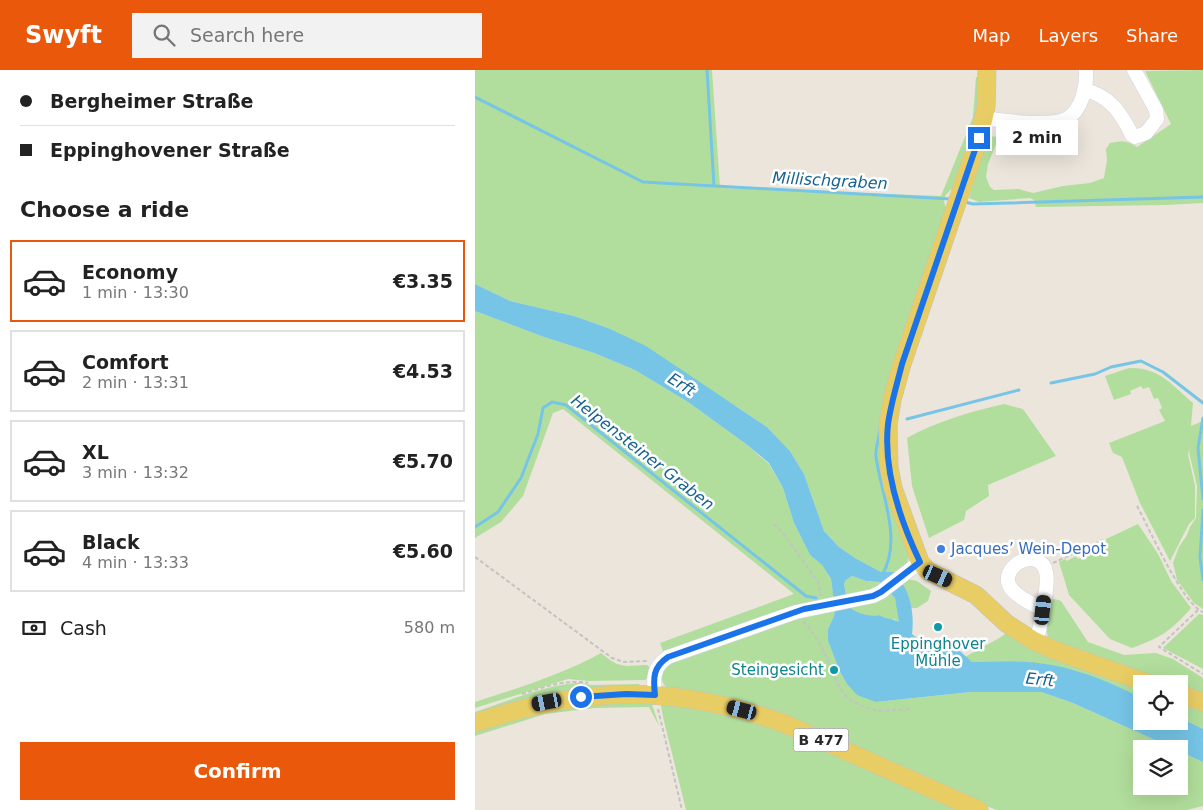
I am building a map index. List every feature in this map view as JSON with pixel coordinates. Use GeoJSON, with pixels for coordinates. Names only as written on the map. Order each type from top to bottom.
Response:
{"type":"FeatureCollection","features":[{"type":"Feature","properties":{"kind":"main road"},"geometry":{"type":"LineString","coordinates":[[987,70],[987,97],[984,118],[902,364],[892,400],[888,425],[889,467],[893,488],[920,562],[933,574],[976,595],[1006,623],[1034,641],[1133,678]]}},
{"type":"Feature","properties":{"kind":"main road","name":"B 477"},"geometry":{"type":"LineString","coordinates":[[475,723],[530,706],[598,695],[655,695],[705,701],[737,708],[774,720],[979,810]]}},
{"type":"Feature","properties":{"kind":"main road"},"geometry":{"type":"LineString","coordinates":[[1188,697],[1203,702]]}},
{"type":"Feature","properties":{"kind":"street"},"geometry":{"type":"LineString","coordinates":[[984,118],[1014,122],[1060,121],[1067,118],[1074,112],[1085,90],[1086,70]]}},
{"type":"Feature","properties":{"kind":"street"},"geometry":{"type":"LineString","coordinates":[[1085,90],[1099,94],[1119,110],[1135,138],[1146,133],[1157,119],[1156,110],[1134,70]]}},
{"type":"Feature","properties":{"kind":"street"},"geometry":{"type":"LineString","coordinates":[[1034,641],[1039,630],[1043,610],[1047,574],[1039,560],[1031,558],[1018,562],[1011,570],[1009,584],[1015,592],[1043,610]]}},
{"type":"Feature","properties":{"kind":"street"},"geometry":{"type":"LineString","coordinates":[[655,695],[655,674],[661,662],[676,654],[796,612],[873,596],[920,562]]}},
{"type":"Feature","properties":{"kind":"path"},"geometry":{"type":"LineString","coordinates":[[1137,506],[1179,587],[1198,610],[1203,612]]}},
{"type":"Feature","properties":{"kind":"path"},"geometry":{"type":"LineString","coordinates":[[774,524],[783,533],[834,604]]}},
{"type":"Feature","properties":{"kind":"path"},"geometry":{"type":"LineString","coordinates":[[1044,567],[1103,540]]}},
{"type":"Feature","properties":{"kind":"path"},"geometry":{"type":"LineString","coordinates":[[475,557],[612,658],[624,662],[652,660],[661,662]]}},
{"type":"Feature","properties":{"kind":"path"},"geometry":{"type":"LineString","coordinates":[[1198,610],[1159,647],[1203,674]]}},
{"type":"Feature","properties":{"kind":"path"},"geometry":{"type":"LineString","coordinates":[[796,612],[824,651],[834,677],[845,696],[857,704],[878,710],[911,709]]}},
{"type":"Feature","properties":{"kind":"path"},"geometry":{"type":"LineString","coordinates":[[655,695],[682,810]]}},
{"type":"Feature","properties":{"kind":"green space"},"geometry":{"type":"Polygon","coordinates":[[[475,70],[712,70],[720,188],[941,196],[973,117],[976,77],[982,78],[979,118],[955,185],[945,196],[944,202],[947,211],[887,400],[909,556],[907,564],[895,572],[881,572],[839,547],[824,531],[804,474],[790,451],[767,427],[739,408],[608,328],[574,316],[510,301],[475,284],[475,70]]]}},
{"type":"Feature","properties":{"kind":"green space"},"geometry":{"type":"Polygon","coordinates":[[[1203,70],[1203,203],[1036,207],[1034,200],[1030,198],[979,202],[969,198],[987,136],[999,137],[988,164],[986,177],[990,187],[994,190],[1018,189],[1033,193],[1063,186],[1090,183],[1104,178],[1107,160],[1106,149],[1110,143],[1124,142],[1137,147],[1171,124],[1145,71],[1203,70]]]}},
{"type":"Feature","properties":{"kind":"green space"},"geometry":{"type":"Polygon","coordinates":[[[475,311],[544,337],[594,353],[635,370],[688,402],[746,444],[769,464],[783,488],[794,523],[810,555],[822,565],[831,579],[834,600],[664,654],[660,643],[794,594],[563,409],[553,413],[523,496],[501,522],[475,538],[475,311]]]}},
{"type":"Feature","properties":{"kind":"green space"},"geometry":{"type":"Polygon","coordinates":[[[1129,368],[1140,368],[1164,378],[1193,403],[1191,426],[1203,421],[1203,609],[1194,603],[1177,580],[1173,563],[1179,547],[1196,518],[1197,486],[1189,452],[1190,446],[1188,454],[1195,486],[1195,518],[1189,524],[1170,561],[1140,503],[1122,457],[1113,453],[1109,443],[1165,421],[1159,410],[1162,408],[1158,398],[1154,399],[1149,387],[1143,389],[1141,386],[1130,391],[1131,394],[1114,400],[1105,376],[1129,368]]]}},
{"type":"Feature","properties":{"kind":"green space"},"geometry":{"type":"Polygon","coordinates":[[[1004,404],[1023,409],[1056,456],[988,485],[989,496],[966,511],[964,520],[929,538],[912,486],[907,438],[954,418],[1004,404]]]}},
{"type":"Feature","properties":{"kind":"green space"},"geometry":{"type":"Polygon","coordinates":[[[1138,524],[1158,554],[1171,581],[1191,608],[1165,633],[1132,648],[1110,639],[1069,595],[1059,562],[1065,559],[1067,561],[1076,556],[1078,559],[1097,550],[1096,547],[1106,543],[1106,539],[1138,524]]]}},
{"type":"Feature","properties":{"kind":"green space"},"geometry":{"type":"Polygon","coordinates":[[[852,576],[866,581],[878,582],[882,585],[877,589],[846,598],[844,584],[852,576]]]}},
{"type":"Feature","properties":{"kind":"green space"},"geometry":{"type":"Polygon","coordinates":[[[907,579],[917,581],[931,591],[928,601],[917,608],[911,608],[903,582],[907,579]]]}},
{"type":"Feature","properties":{"kind":"green space"},"geometry":{"type":"Polygon","coordinates":[[[890,593],[895,598],[899,622],[894,619],[887,620],[879,615],[863,614],[848,606],[890,593]]]}},
{"type":"Feature","properties":{"kind":"green space"},"geometry":{"type":"Polygon","coordinates":[[[1055,599],[1061,601],[1088,642],[1124,655],[1156,653],[1173,659],[1203,678],[1203,698],[1188,692],[1188,675],[1136,675],[1051,646],[1046,629],[1048,600],[1055,599]]]}},
{"type":"Feature","properties":{"kind":"green space"},"geometry":{"type":"Polygon","coordinates":[[[835,609],[828,629],[828,641],[840,672],[847,684],[876,702],[971,692],[1041,692],[1073,703],[1155,740],[1133,740],[1133,795],[1188,795],[1188,755],[1203,762],[1203,806],[1187,810],[997,810],[666,687],[662,680],[662,674],[669,662],[789,618],[835,609]]]}},
{"type":"Feature","properties":{"kind":"green space"},"geometry":{"type":"Polygon","coordinates":[[[1199,614],[1203,615],[1203,669],[1163,648],[1199,614]]]}},
{"type":"Feature","properties":{"kind":"green space"},"geometry":{"type":"Polygon","coordinates":[[[1010,630],[1133,683],[1133,694],[1093,677],[1028,662],[972,662],[965,657],[1010,630]]]}},
{"type":"Feature","properties":{"kind":"green space"},"geometry":{"type":"Polygon","coordinates":[[[601,653],[618,664],[632,666],[647,665],[650,668],[649,677],[645,680],[589,681],[568,679],[475,708],[475,702],[555,674],[601,653]]]}},
{"type":"Feature","properties":{"kind":"green space"},"geometry":{"type":"Polygon","coordinates":[[[579,683],[591,685],[640,684],[634,688],[475,718],[475,712],[513,699],[540,690],[579,683]]]}},
{"type":"Feature","properties":{"kind":"green space"},"geometry":{"type":"Polygon","coordinates":[[[651,701],[659,726],[649,707],[595,708],[545,714],[475,736],[475,729],[565,704],[651,701]]]}},
{"type":"Feature","properties":{"kind":"green space"},"geometry":{"type":"Polygon","coordinates":[[[665,701],[753,719],[965,810],[686,810],[663,717],[661,706],[665,701]]]}},
{"type":"Feature","properties":{"kind":"green space"},"geometry":{"type":"Polygon","coordinates":[[[1188,701],[1203,706],[1203,729],[1188,722],[1188,701]]]}},
{"type":"Feature","properties":{"kind":"water","name":"Erft"},"geometry":{"type":"Polygon","coordinates":[[[475,284],[510,301],[574,316],[608,328],[646,346],[767,427],[790,451],[804,474],[824,531],[839,547],[855,558],[881,572],[895,572],[904,586],[910,601],[913,617],[912,634],[925,644],[941,638],[950,642],[972,662],[1042,663],[1086,674],[1114,685],[1133,694],[1133,730],[1188,730],[1188,722],[1203,729],[1203,762],[1188,755],[1188,740],[1155,740],[1073,703],[1041,692],[971,692],[876,702],[857,695],[847,684],[840,672],[828,641],[828,629],[835,609],[831,579],[822,565],[810,555],[794,523],[783,488],[769,463],[688,402],[635,370],[594,353],[544,337],[475,311],[475,284]],[[852,576],[846,580],[844,584],[848,606],[863,614],[879,615],[899,622],[895,598],[879,582],[866,581],[852,576]]]}},
{"type":"Feature","properties":{"kind":"waterway"},"geometry":{"type":"LineString","coordinates":[[707,70],[714,186]]}},
{"type":"Feature","properties":{"kind":"waterway","name":"Millischgraben"},"geometry":{"type":"LineString","coordinates":[[475,97],[643,182],[951,199]]}},
{"type":"Feature","properties":{"kind":"waterway","name":"Millischgraben"},"geometry":{"type":"LineString","coordinates":[[965,202],[973,204],[1203,197]]}},
{"type":"Feature","properties":{"kind":"waterway"},"geometry":{"type":"LineString","coordinates":[[1051,383],[1095,374],[1111,367],[1141,361],[1163,372],[1203,403]]}},
{"type":"Feature","properties":{"kind":"waterway"},"geometry":{"type":"LineString","coordinates":[[907,419],[1019,390]]}},
{"type":"Feature","properties":{"kind":"waterway","name":"Helpensteiner Graben"},"geometry":{"type":"LineString","coordinates":[[475,527],[498,512],[521,478],[538,434],[543,408],[552,402],[566,405],[806,596],[816,598]]}},
{"type":"Feature","properties":{"kind":"waterway"},"geometry":{"type":"LineString","coordinates":[[1203,418],[1198,448],[1203,499]]}},
{"type":"Feature","properties":{"kind":"waterway"},"geometry":{"type":"LineString","coordinates":[[880,430],[876,457],[891,532],[888,562],[882,575]]}},
{"type":"Feature","properties":{"kind":"waterway"},"geometry":{"type":"LineString","coordinates":[[1203,510],[1200,557],[1203,580]]}},
{"type":"Feature","properties":{"kind":"place","name":"Jacques’ Wein-Depot"},"geometry":{"type":"Point","coordinates":[941,549]}},
{"type":"Feature","properties":{"kind":"place","name":"Eppinghover Mühle"},"geometry":{"type":"Point","coordinates":[938,627]}},
{"type":"Feature","properties":{"kind":"place","name":"Steingesicht"},"geometry":{"type":"Point","coordinates":[834,670]}},
{"type":"Feature","properties":{"kind":"route"},"geometry":{"type":"LineString","coordinates":[[581,697],[626,694],[655,695],[654,678],[657,668],[668,657],[804,609],[873,596],[920,562],[913,548],[893,488],[887,446],[888,425],[892,400],[902,364],[979,138]]}}]}
